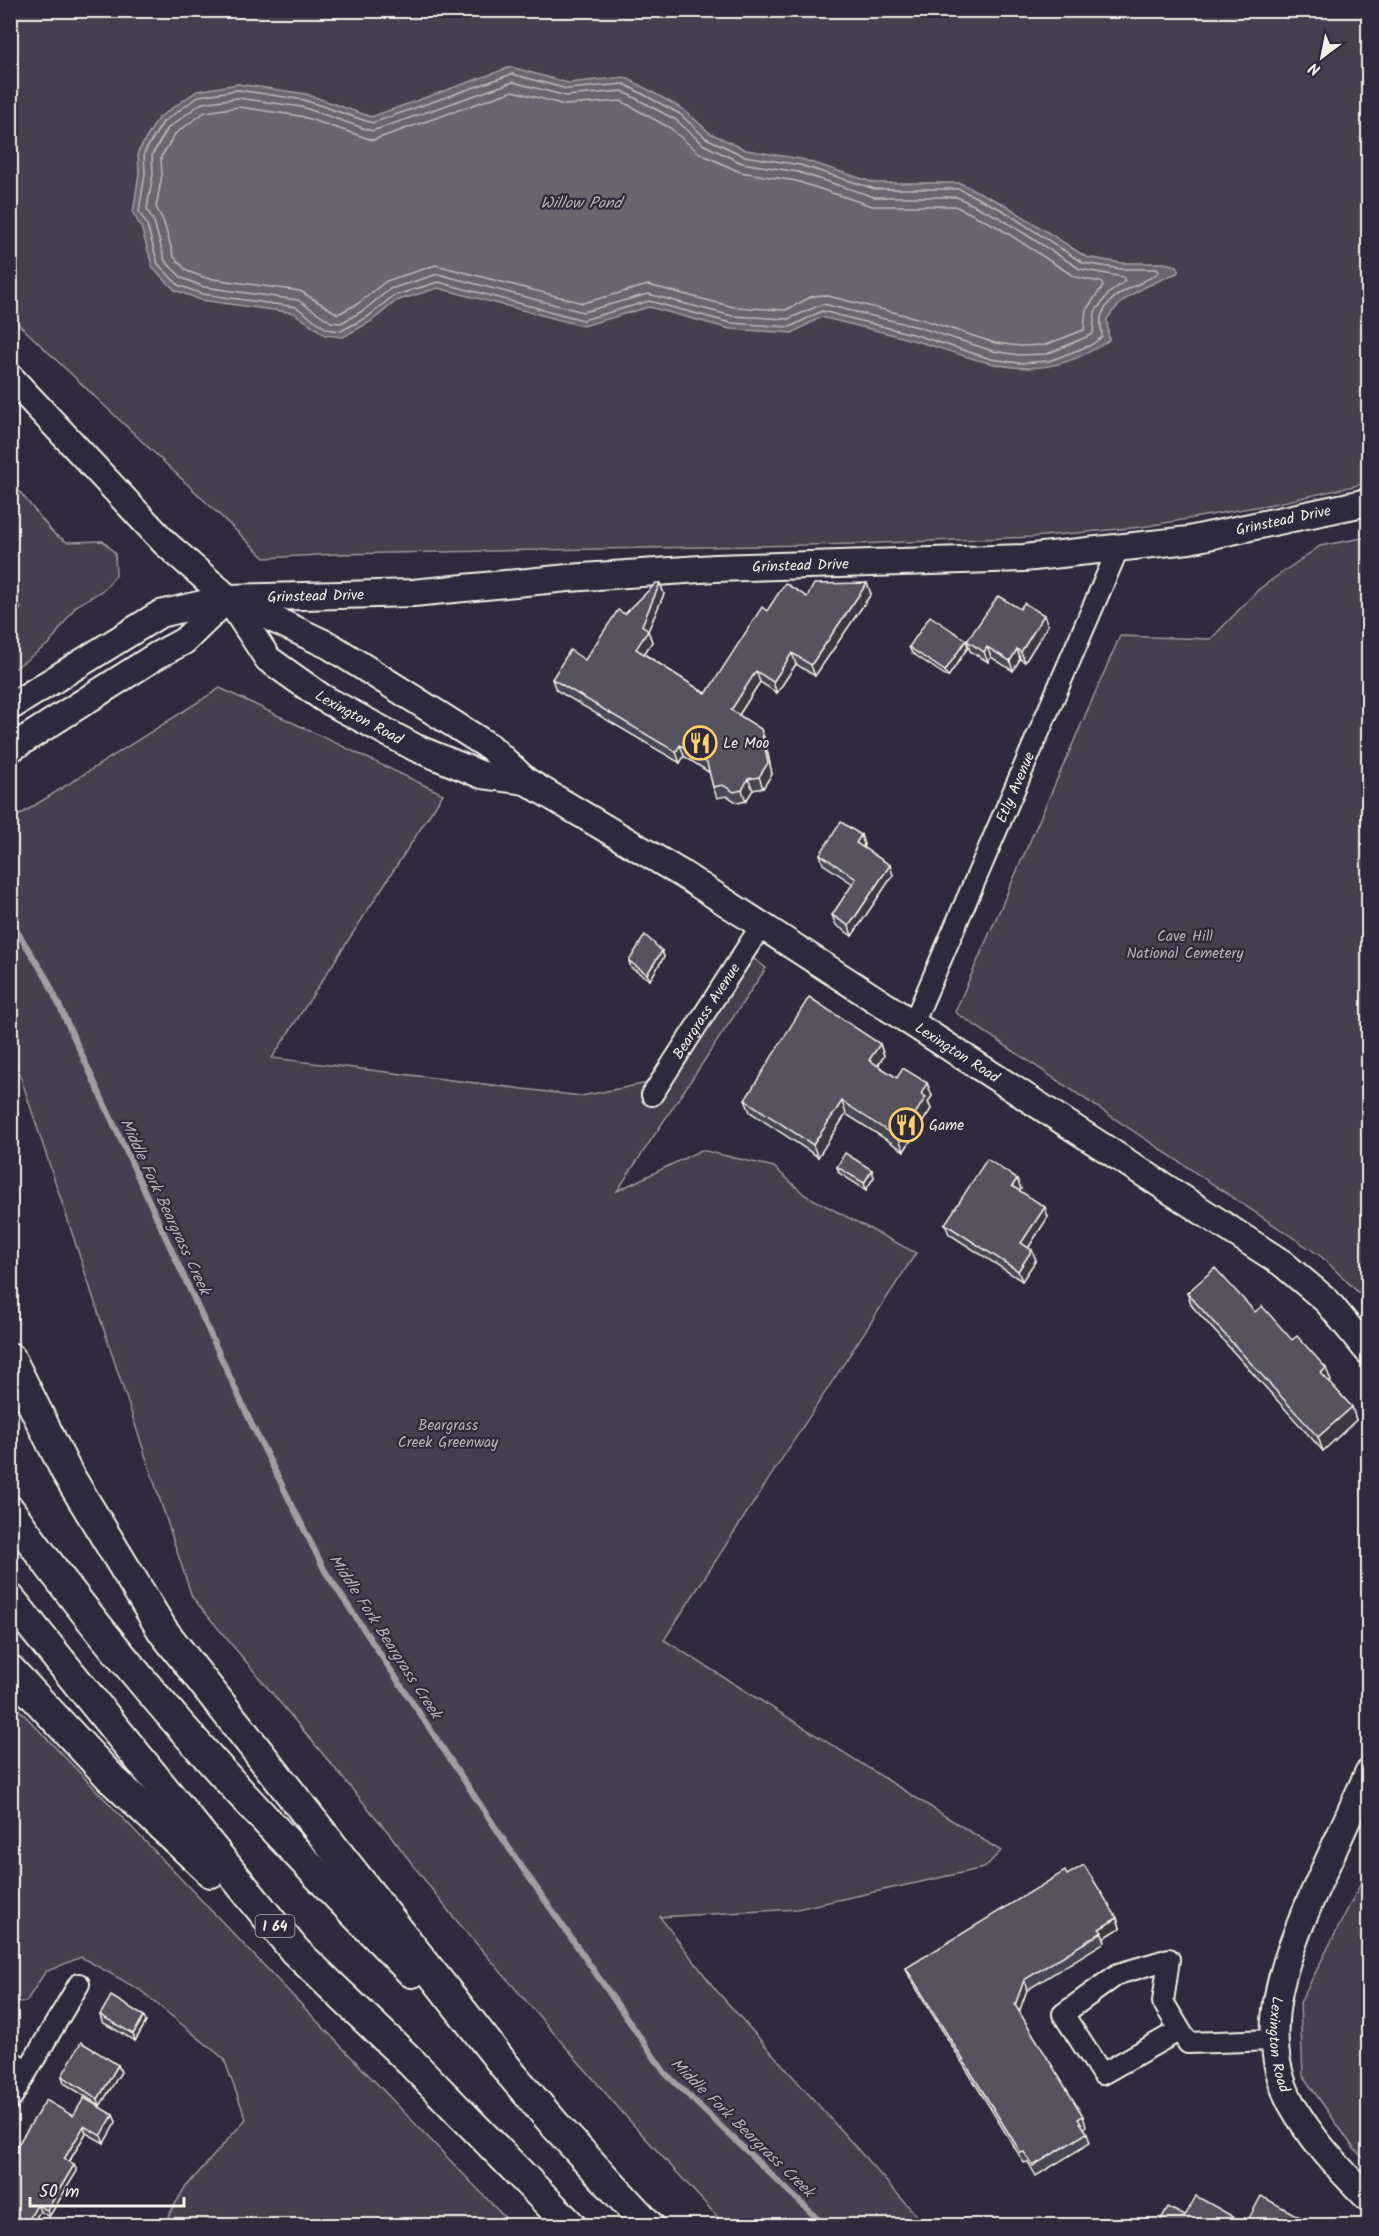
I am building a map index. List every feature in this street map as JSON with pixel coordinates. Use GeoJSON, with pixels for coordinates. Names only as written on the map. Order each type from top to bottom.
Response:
{"type":"FeatureCollection","features":[{"type":"Feature","properties":{"kind":"highway"},"geometry":{"type":"LineString","coordinates":[[10,1358],[66,1471],[163,1631],[512,2075],[649,2226]]}},
{"type":"Feature","properties":{"kind":"highway"},"geometry":{"type":"LineString","coordinates":[[10,1511],[116,1649],[191,1738],[321,1880],[512,2075]]}},
{"type":"Feature","properties":{"kind":"highway","name":"I 64"},"geometry":{"type":"LineString","coordinates":[[10,1599],[295,1951],[412,2063],[571,2226]]}},
{"type":"Feature","properties":{"kind":"highway"},"geometry":{"type":"LineString","coordinates":[[10,1670],[113,1780],[295,1951]]}},
{"type":"Feature","properties":{"kind":"main road","name":"Lexington Road"},"geometry":{"type":"LineString","coordinates":[[10,377],[165,543],[228,598],[268,659],[323,698],[380,730],[438,758],[482,775],[526,781]]}},
{"type":"Feature","properties":{"kind":"main road","name":"Grinstead Drive"},"geometry":{"type":"LineString","coordinates":[[10,707],[160,614],[228,598],[413,593],[640,573],[1024,558],[1189,540],[1368,502]]}},
{"type":"Feature","properties":{"kind":"main road","name":"Lexington Road"},"geometry":{"type":"LineString","coordinates":[[228,598],[330,646],[490,747],[526,781],[663,863],[1282,1263],[1327,1301],[1368,1351]]}},
{"type":"Feature","properties":{"kind":"main road"},"geometry":{"type":"LineString","coordinates":[[10,749],[156,656],[184,641],[228,598]]}},
{"type":"Feature","properties":{"kind":"main road","name":"Lexington Road"},"geometry":{"type":"LineString","coordinates":[[1368,1773],[1286,1959],[1277,1996],[1275,2040],[1279,2067],[1291,2102],[1318,2145],[1368,2198]]}},
{"type":"Feature","properties":{"kind":"street","name":"Etly Avenue"},"geometry":{"type":"LineString","coordinates":[[913,1024],[1118,549]]}},
{"type":"Feature","properties":{"kind":"street","name":"Beargrass Avenue"},"geometry":{"type":"LineString","coordinates":[[652,1095],[761,926]]}},
{"type":"Feature","properties":{"kind":"street"},"geometry":{"type":"LineString","coordinates":[[1180,2030],[1102,2074],[1063,2014],[1118,1974],[1169,1959],[1163,2001],[1188,2043],[1275,2040]]}},
{"type":"Feature","properties":{"kind":"street"},"geometry":{"type":"LineString","coordinates":[[10,2100],[79,1984]]}},
{"type":"Feature","properties":{"kind":"street"},"geometry":{"type":"LineString","coordinates":[[10,2061],[27,2071]]}},
{"type":"Feature","properties":{"kind":"green space"},"geometry":{"type":"Polygon","coordinates":[[[10,11],[1368,11],[1368,483],[1278,503],[1142,527],[1032,537],[857,544],[337,554],[265,558],[11,317],[10,11]]]}},
{"type":"Feature","properties":{"kind":"green space"},"geometry":{"type":"Polygon","coordinates":[[[11,481],[54,534],[67,542],[103,541],[115,553],[116,575],[105,589],[76,606],[50,643],[11,671],[11,621],[21,609],[11,587],[11,481]]]}},
{"type":"Feature","properties":{"kind":"green space","name":"Cave Hill National Cemetery"},"geometry":{"type":"Polygon","coordinates":[[[1368,537],[1368,1302],[1322,1257],[955,1012],[1120,636],[1211,639],[1259,589],[1320,546],[1368,537]]]}},
{"type":"Feature","properties":{"kind":"green space","name":"Beargrass Creek Greenway"},"geometry":{"type":"Polygon","coordinates":[[[220,688],[443,794],[272,1058],[581,1096],[648,1083],[737,946],[766,968],[617,1191],[701,1150],[774,1167],[805,1195],[916,1253],[664,1640],[1001,1851],[984,1868],[797,1909],[660,1917],[716,1990],[925,2225],[725,2225],[628,2119],[450,1913],[387,1831],[192,1597],[11,1048],[10,821],[220,688]]]}},
{"type":"Feature","properties":{"kind":"green space"},"geometry":{"type":"Polygon","coordinates":[[[11,1701],[512,2225],[163,2225],[184,2189],[246,2119],[224,2059],[140,1990],[81,1957],[45,1972],[26,2002],[11,2002],[11,1701]]]}},
{"type":"Feature","properties":{"kind":"green space"},"geometry":{"type":"Polygon","coordinates":[[[1368,1869],[1368,2162],[1355,2150],[1303,2076],[1300,2003],[1368,1869]]]}},
{"type":"Feature","properties":{"kind":"water","name":"Willow Pond"},"geometry":{"type":"Polygon","coordinates":[[[511,67],[568,83],[625,77],[683,109],[710,133],[746,150],[801,159],[875,183],[960,183],[1007,206],[1086,257],[1122,263],[1164,263],[1177,266],[1179,270],[1138,291],[1114,310],[1107,319],[1109,340],[1083,355],[1059,364],[1036,368],[991,363],[821,317],[792,333],[730,329],[649,307],[583,326],[438,288],[396,301],[372,321],[343,337],[325,335],[294,313],[201,300],[175,290],[153,268],[141,227],[133,213],[139,173],[138,152],[158,118],[197,91],[238,84],[306,94],[371,117],[511,67]]]}},
{"type":"Feature","properties":{"kind":"building"},"geometry":{"type":"Polygon","coordinates":[[[656,583],[660,583],[642,625],[648,631],[636,649],[706,694],[762,607],[767,611],[785,583],[807,597],[814,584],[867,583],[811,665],[792,653],[773,682],[756,671],[731,710],[761,729],[768,763],[759,777],[748,779],[742,790],[734,792],[723,785],[713,787],[707,763],[680,745],[676,752],[552,679],[570,650],[585,660],[618,610],[625,614],[656,583]]]}},
{"type":"Feature","properties":{"kind":"building"},"geometry":{"type":"Polygon","coordinates":[[[998,596],[1020,609],[1024,603],[1044,615],[1021,652],[1017,649],[1010,661],[987,647],[984,652],[967,641],[998,596]]]}},
{"type":"Feature","properties":{"kind":"building"},"geometry":{"type":"Polygon","coordinates":[[[930,616],[966,640],[945,671],[909,647],[930,616]]]}},
{"type":"Feature","properties":{"kind":"building"},"geometry":{"type":"Polygon","coordinates":[[[841,822],[861,835],[856,843],[890,865],[849,926],[832,915],[856,879],[820,854],[841,822]]]}},
{"type":"Feature","properties":{"kind":"building"},"geometry":{"type":"Polygon","coordinates":[[[645,935],[662,951],[647,974],[629,961],[645,935]]]}},
{"type":"Feature","properties":{"kind":"building"},"geometry":{"type":"Polygon","coordinates":[[[809,997],[880,1044],[869,1060],[897,1078],[903,1068],[927,1083],[921,1094],[926,1097],[899,1139],[842,1101],[813,1145],[745,1100],[809,997]]]}},
{"type":"Feature","properties":{"kind":"building"},"geometry":{"type":"Polygon","coordinates":[[[845,1153],[872,1170],[864,1183],[837,1167],[845,1153]]]}},
{"type":"Feature","properties":{"kind":"building"},"geometry":{"type":"Polygon","coordinates":[[[987,1159],[1017,1179],[1012,1186],[1045,1207],[1021,1243],[1032,1250],[1018,1271],[945,1224],[987,1159]]]}},
{"type":"Feature","properties":{"kind":"building"},"geometry":{"type":"Polygon","coordinates":[[[1215,1268],[1255,1312],[1262,1306],[1292,1340],[1297,1336],[1326,1368],[1321,1373],[1352,1407],[1318,1437],[1187,1293],[1215,1268]]]}},
{"type":"Feature","properties":{"kind":"building"},"geometry":{"type":"Polygon","coordinates":[[[1084,1865],[1117,1918],[1099,1929],[1102,1932],[1024,1980],[1015,2005],[1083,2116],[1078,2119],[1087,2133],[1033,2166],[1024,2152],[1021,2153],[906,1968],[1065,1871],[1067,1875],[1084,1865]]]}},
{"type":"Feature","properties":{"kind":"building"},"geometry":{"type":"Polygon","coordinates":[[[111,1996],[144,2016],[133,2034],[100,2015],[111,1996]]]}},
{"type":"Feature","properties":{"kind":"building"},"geometry":{"type":"Polygon","coordinates":[[[81,2042],[118,2065],[98,2099],[62,2076],[81,2042]]]}},
{"type":"Feature","properties":{"kind":"building"},"geometry":{"type":"Polygon","coordinates":[[[84,2098],[113,2115],[101,2136],[84,2126],[64,2159],[74,2165],[47,2210],[37,2205],[25,2226],[10,2226],[10,2157],[46,2100],[73,2116],[84,2098]]]}},
{"type":"Feature","properties":{"kind":"building"},"geometry":{"type":"Polygon","coordinates":[[[1196,2196],[1246,2224],[1261,2196],[1300,2217],[1295,2226],[1157,2226],[1168,2207],[1185,2216],[1196,2196]]]}},
{"type":"Feature","properties":{"kind":"waterway","name":"Middle Fork Beargrass Creek"},"geometry":{"type":"LineString","coordinates":[[10,920],[47,979],[252,1425],[325,1571],[517,1860],[665,2073],[825,2226]]}},
{"type":"Feature","properties":{"kind":"place","name":"Le Moo"},"geometry":{"type":"Point","coordinates":[700,743]}},
{"type":"Feature","properties":{"kind":"place","name":"Game"},"geometry":{"type":"Point","coordinates":[906,1125]}}]}
